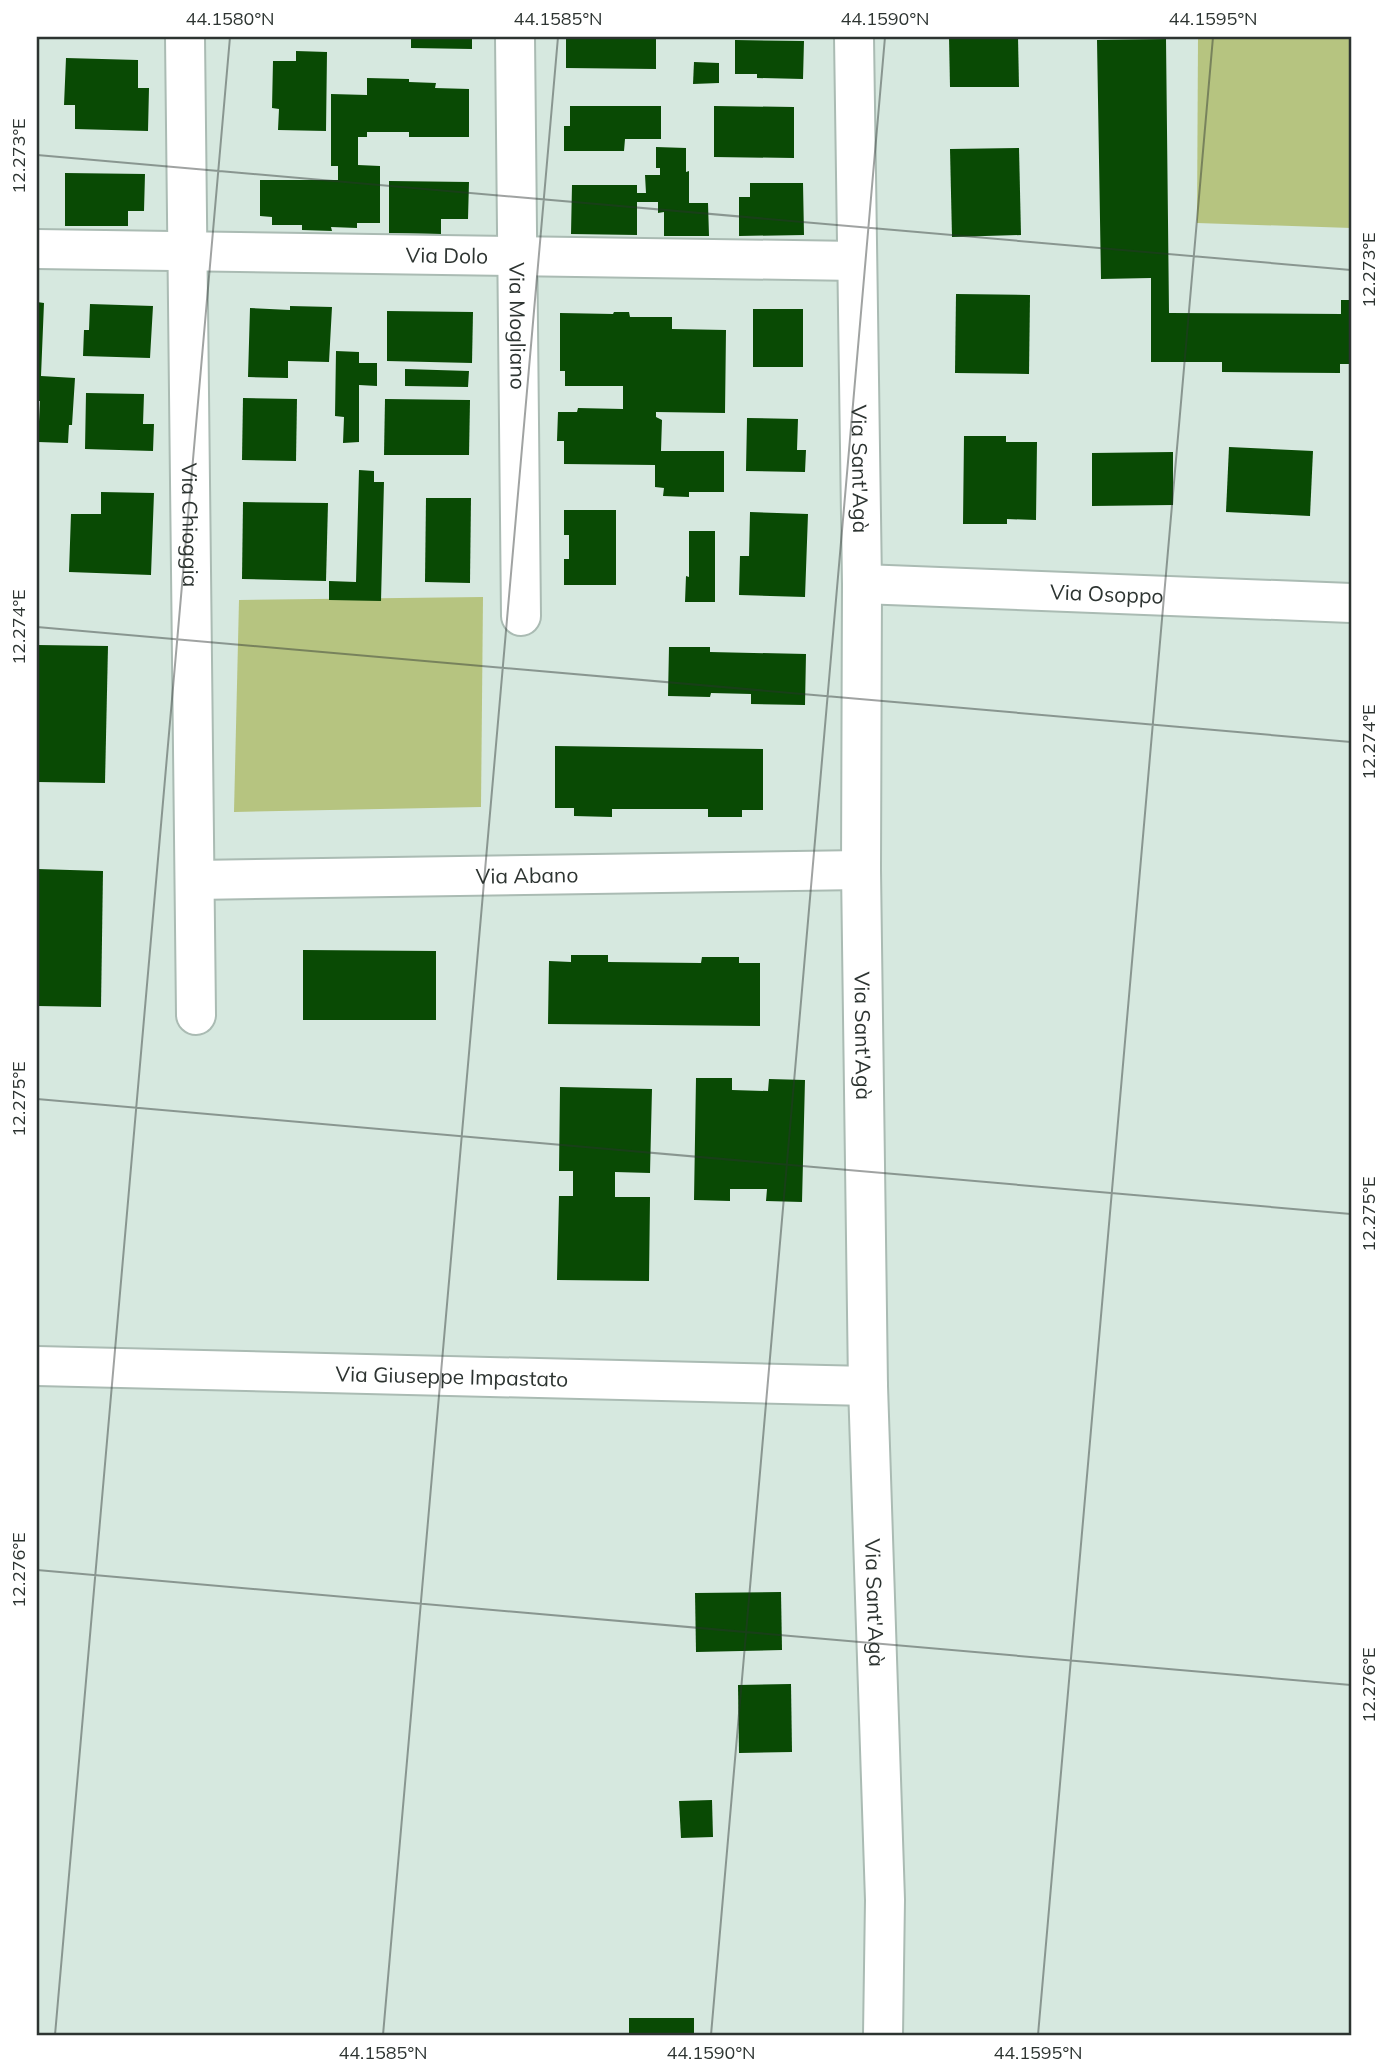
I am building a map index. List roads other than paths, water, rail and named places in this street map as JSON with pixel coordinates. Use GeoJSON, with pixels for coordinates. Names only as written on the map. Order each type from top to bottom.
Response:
{"type":"FeatureCollection","features":[{"type":"Feature","properties":{"kind":"street","name":"Via Chioggia"},"geometry":{"type":"LineString","coordinates":[[185,37],[196,1015]]}},
{"type":"Feature","properties":{"kind":"street","name":"Via Mogliano"},"geometry":{"type":"LineString","coordinates":[[515,37],[521,616]]}},
{"type":"Feature","properties":{"kind":"street","name":"Via Sant'Agà"},"geometry":{"type":"LineString","coordinates":[[854,37],[862,584],[861,870],[868,1387],[885,1900],[883,2035]]}},
{"type":"Feature","properties":{"kind":"street","name":"Via Dolo"},"geometry":{"type":"LineString","coordinates":[[37,249],[857,261]]}},
{"type":"Feature","properties":{"kind":"street","name":"Via Osoppo"},"geometry":{"type":"LineString","coordinates":[[862,584],[1351,603]]}},
{"type":"Feature","properties":{"kind":"street","name":"Via Abano"},"geometry":{"type":"LineString","coordinates":[[195,880],[861,870]]}},
{"type":"Feature","properties":{"kind":"street","name":"Via Giuseppe Impastato"},"geometry":{"type":"LineString","coordinates":[[37,1366],[868,1387]]}}]}
